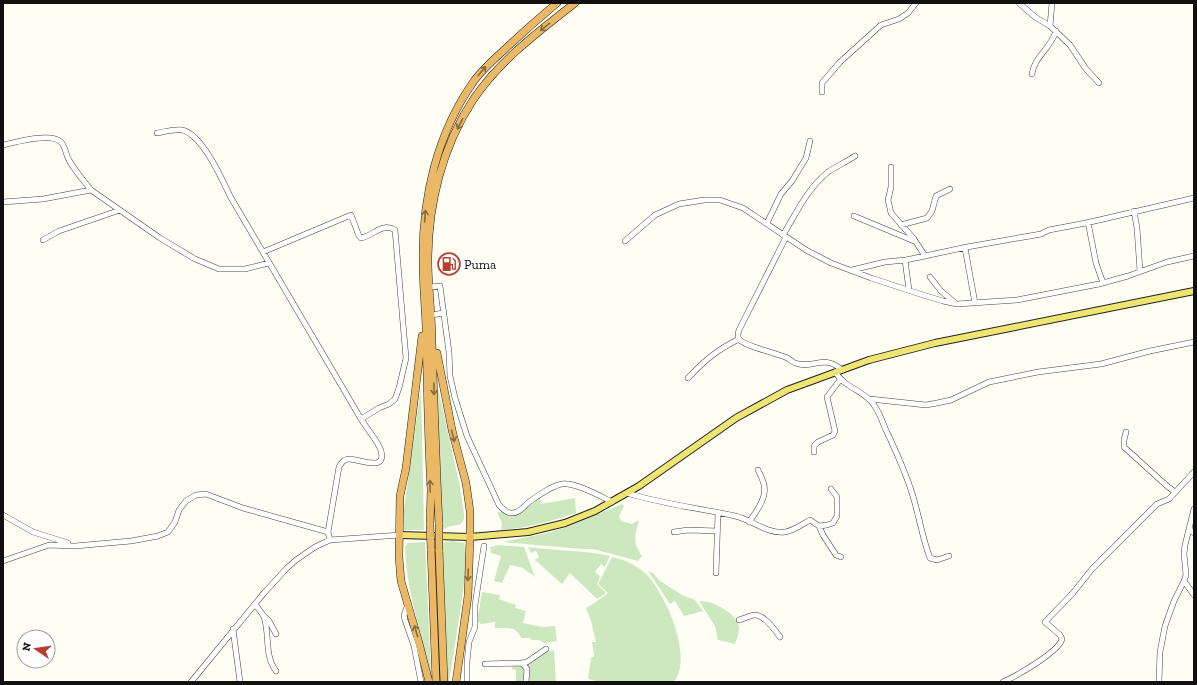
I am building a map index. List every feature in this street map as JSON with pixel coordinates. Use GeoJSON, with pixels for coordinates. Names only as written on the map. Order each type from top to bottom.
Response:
{"type":"FeatureCollection","features":[{"type":"Feature","properties":{"kind":"highway"},"geometry":{"type":"LineString","coordinates":[[456,682],[468,596],[470,511],[466,483],[438,367],[429,315],[423,261],[425,211],[429,185],[436,162],[450,123],[466,94],[486,66],[528,27],[558,3]]}},
{"type":"Feature","properties":{"kind":"highway"},"geometry":{"type":"LineString","coordinates":[[436,682],[430,525],[431,490],[428,436],[430,287],[428,261],[431,212],[442,166],[450,144],[473,100],[493,73],[533,37],[575,3]]}},
{"type":"Feature","properties":{"kind":"highway"},"geometry":{"type":"LineString","coordinates":[[429,315],[439,524],[444,682]]}},
{"type":"Feature","properties":{"kind":"highway"},"geometry":{"type":"LineString","coordinates":[[429,315],[406,468],[400,496],[399,556],[401,581],[429,682]]}},
{"type":"Feature","properties":{"kind":"main road"},"geometry":{"type":"LineString","coordinates":[[400,535],[470,536],[528,532],[564,523],[595,511],[639,486],[736,418],[787,390],[869,360],[935,343],[1194,291]]}},
{"type":"Feature","properties":{"kind":"street"},"geometry":{"type":"LineString","coordinates":[[822,92],[822,83],[840,62],[881,25],[899,19],[908,13],[916,3]]}},
{"type":"Feature","properties":{"kind":"street"},"geometry":{"type":"LineString","coordinates":[[1019,3],[1035,17],[1056,31],[1070,45],[1086,69],[1099,83]]}},
{"type":"Feature","properties":{"kind":"street"},"geometry":{"type":"LineString","coordinates":[[1050,26],[1052,3]]}},
{"type":"Feature","properties":{"kind":"street"},"geometry":{"type":"LineString","coordinates":[[1032,74],[1033,67],[1037,60],[1054,40],[1056,31]]}},
{"type":"Feature","properties":{"kind":"street"},"geometry":{"type":"LineString","coordinates":[[157,132],[181,130],[197,138],[219,172],[230,196],[269,263],[361,419],[381,450],[382,458],[374,464],[348,459],[343,461],[339,467],[328,532],[330,540]]}},
{"type":"Feature","properties":{"kind":"street"},"geometry":{"type":"LineString","coordinates":[[3,145],[42,138],[54,138],[61,143],[77,174],[91,190],[166,242],[195,259],[219,269],[245,269],[269,263]]}},
{"type":"Feature","properties":{"kind":"street"},"geometry":{"type":"LineString","coordinates":[[767,223],[781,194],[806,158],[810,141]]}},
{"type":"Feature","properties":{"kind":"street"},"geometry":{"type":"LineString","coordinates":[[842,370],[836,364],[830,362],[808,365],[795,363],[785,357],[747,344],[739,339],[738,330],[803,200],[820,179],[855,156]]}},
{"type":"Feature","properties":{"kind":"street"},"geometry":{"type":"LineString","coordinates":[[891,167],[888,205],[891,213],[915,241],[925,256]]}},
{"type":"Feature","properties":{"kind":"street"},"geometry":{"type":"LineString","coordinates":[[901,225],[926,218],[932,211],[936,196],[950,189]]}},
{"type":"Feature","properties":{"kind":"street"},"geometry":{"type":"LineString","coordinates":[[3,202],[43,199],[91,190]]}},
{"type":"Feature","properties":{"kind":"street"},"geometry":{"type":"LineString","coordinates":[[851,270],[885,262],[905,260],[1041,234],[1049,230],[1194,198]]}},
{"type":"Feature","properties":{"kind":"street"},"geometry":{"type":"LineString","coordinates":[[625,240],[655,215],[679,204],[704,200],[720,200],[743,208],[784,236],[831,263],[909,290],[957,304],[1017,300],[1103,283],[1167,262],[1194,256]]}},
{"type":"Feature","properties":{"kind":"street"},"geometry":{"type":"LineString","coordinates":[[44,240],[59,231],[120,210]]}},
{"type":"Feature","properties":{"kind":"street"},"geometry":{"type":"LineString","coordinates":[[1134,211],[1137,228],[1140,271]]}},
{"type":"Feature","properties":{"kind":"street"},"geometry":{"type":"LineString","coordinates":[[263,252],[351,215],[361,238],[364,238],[379,229],[395,230],[406,358],[396,399],[390,404],[379,408],[361,419]]}},
{"type":"Feature","properties":{"kind":"street"},"geometry":{"type":"LineString","coordinates":[[854,216],[915,241]]}},
{"type":"Feature","properties":{"kind":"street"},"geometry":{"type":"LineString","coordinates":[[1088,222],[1097,268],[1103,283]]}},
{"type":"Feature","properties":{"kind":"street"},"geometry":{"type":"LineString","coordinates":[[965,248],[975,303]]}},
{"type":"Feature","properties":{"kind":"street"},"geometry":{"type":"LineString","coordinates":[[905,260],[909,290]]}},
{"type":"Feature","properties":{"kind":"street"},"geometry":{"type":"LineString","coordinates":[[930,277],[940,291],[957,304]]}},
{"type":"Feature","properties":{"kind":"street"},"geometry":{"type":"LineString","coordinates":[[430,287],[440,286],[449,352],[450,376],[455,398],[467,436],[499,505],[507,512],[517,512],[529,502],[554,487],[563,484],[572,484],[612,502]]}},
{"type":"Feature","properties":{"kind":"street"},"geometry":{"type":"LineString","coordinates":[[429,315],[443,312]]}},
{"type":"Feature","properties":{"kind":"street"},"geometry":{"type":"LineString","coordinates":[[688,378],[704,361],[722,348],[739,339]]}},
{"type":"Feature","properties":{"kind":"street"},"geometry":{"type":"LineString","coordinates":[[836,372],[840,380],[870,399],[926,405],[950,400],[989,382],[1038,372],[1101,364],[1150,351],[1194,342]]}},
{"type":"Feature","properties":{"kind":"street"},"geometry":{"type":"LineString","coordinates":[[814,452],[814,446],[818,442],[833,435],[835,431],[827,397],[840,380]]}},
{"type":"Feature","properties":{"kind":"street"},"geometry":{"type":"LineString","coordinates":[[870,399],[892,442],[912,494],[921,533],[930,558],[937,560],[949,556]]}},
{"type":"Feature","properties":{"kind":"street"},"geometry":{"type":"LineString","coordinates":[[1126,432],[1124,447],[1167,486],[1176,492]]}},
{"type":"Feature","properties":{"kind":"street"},"geometry":{"type":"LineString","coordinates":[[749,522],[757,511],[763,498],[764,485],[758,470]]}},
{"type":"Feature","properties":{"kind":"street"},"geometry":{"type":"LineString","coordinates":[[1003,682],[1018,675],[1058,647],[1062,639],[1060,635],[1045,622],[1073,593],[1092,569],[1157,504],[1176,492],[1194,472]]}},
{"type":"Feature","properties":{"kind":"street"},"geometry":{"type":"LineString","coordinates":[[819,526],[834,523],[837,516],[837,497],[831,489]]}},
{"type":"Feature","properties":{"kind":"street"},"geometry":{"type":"LineString","coordinates":[[627,493],[644,498],[737,517],[775,532],[786,532],[810,520],[819,526],[836,555],[842,557]]}},
{"type":"Feature","properties":{"kind":"street"},"geometry":{"type":"LineString","coordinates":[[3,561],[49,545],[75,546],[131,541],[158,536],[168,532],[175,522],[179,510],[186,501],[196,494],[206,494],[243,508],[328,532]]}},
{"type":"Feature","properties":{"kind":"street"},"geometry":{"type":"LineString","coordinates":[[1160,682],[1160,652],[1165,626],[1186,575],[1184,550],[1194,509]]}},
{"type":"Feature","properties":{"kind":"street"},"geometry":{"type":"LineString","coordinates":[[716,573],[718,513]]}},
{"type":"Feature","properties":{"kind":"street"},"geometry":{"type":"LineString","coordinates":[[3,515],[33,532],[75,546]]}},
{"type":"Feature","properties":{"kind":"street"},"geometry":{"type":"LineString","coordinates":[[1189,529],[1194,532]]}},
{"type":"Feature","properties":{"kind":"street"},"geometry":{"type":"LineString","coordinates":[[674,532],[688,530],[717,531]]}},
{"type":"Feature","properties":{"kind":"street"},"geometry":{"type":"LineString","coordinates":[[191,682],[233,630],[287,568],[315,547],[330,540],[400,535]]}},
{"type":"Feature","properties":{"kind":"street"},"geometry":{"type":"LineString","coordinates":[[467,682],[469,642],[475,627],[475,605],[484,546]]}},
{"type":"Feature","properties":{"kind":"street"},"geometry":{"type":"LineString","coordinates":[[1184,582],[1194,595]]}},
{"type":"Feature","properties":{"kind":"street"},"geometry":{"type":"LineString","coordinates":[[255,604],[269,621],[276,634]]}},
{"type":"Feature","properties":{"kind":"street"},"geometry":{"type":"LineString","coordinates":[[408,604],[404,615],[404,620],[414,646],[421,682]]}},
{"type":"Feature","properties":{"kind":"street"},"geometry":{"type":"LineString","coordinates":[[738,620],[754,615],[759,616],[774,629],[780,637]]}},
{"type":"Feature","properties":{"kind":"street"},"geometry":{"type":"LineString","coordinates":[[264,616],[269,652],[276,671]]}},
{"type":"Feature","properties":{"kind":"street"},"geometry":{"type":"LineString","coordinates":[[233,630],[240,682]]}},
{"type":"Feature","properties":{"kind":"street"},"geometry":{"type":"LineString","coordinates":[[485,664],[527,662],[546,649]]}},
{"type":"Feature","properties":{"kind":"street"},"geometry":{"type":"LineString","coordinates":[[522,663],[527,669],[526,682]]}},
{"type":"Feature","properties":{"kind":"green space"},"geometry":{"type":"Polygon","coordinates":[[[421,387],[424,530],[404,530],[404,509],[421,387]]]}},
{"type":"Feature","properties":{"kind":"green space"},"geometry":{"type":"Polygon","coordinates":[[[438,388],[460,487],[464,514],[464,519],[461,524],[448,527],[441,531],[438,388]]]}},
{"type":"Feature","properties":{"kind":"green space"},"geometry":{"type":"Polygon","coordinates":[[[540,498],[541,504],[575,498],[576,513],[539,524],[501,530],[502,523],[497,512],[521,512],[540,498]]]}},
{"type":"Feature","properties":{"kind":"green space"},"geometry":{"type":"Polygon","coordinates":[[[622,504],[624,506],[619,516],[621,521],[632,524],[639,520],[635,539],[642,556],[638,561],[593,549],[503,542],[547,533],[567,527],[622,504]]]}},
{"type":"Feature","properties":{"kind":"green space"},"geometry":{"type":"Polygon","coordinates":[[[452,541],[464,543],[466,563],[457,632],[449,682],[447,682],[441,543],[452,541]]]}},
{"type":"Feature","properties":{"kind":"green space"},"geometry":{"type":"Polygon","coordinates":[[[425,542],[431,674],[411,594],[405,546],[408,543],[425,542]]]}},
{"type":"Feature","properties":{"kind":"green space"},"geometry":{"type":"Polygon","coordinates":[[[498,545],[524,547],[535,577],[523,568],[510,565],[502,583],[494,581],[501,556],[491,553],[490,547],[498,545]]]}},
{"type":"Feature","properties":{"kind":"green space"},"geometry":{"type":"Polygon","coordinates":[[[528,547],[610,556],[605,567],[601,564],[595,572],[600,576],[597,584],[606,593],[597,599],[570,573],[562,584],[535,560],[539,557],[536,551],[531,553],[528,547]]]}},
{"type":"Feature","properties":{"kind":"green space"},"geometry":{"type":"Polygon","coordinates":[[[612,557],[630,563],[645,573],[661,594],[679,641],[681,657],[679,671],[674,682],[597,682],[588,679],[591,658],[594,656],[592,642],[596,642],[586,608],[608,593],[598,584],[612,557]]]}},
{"type":"Feature","properties":{"kind":"green space"},"geometry":{"type":"Polygon","coordinates":[[[648,571],[653,573],[660,581],[682,595],[695,600],[703,611],[684,616],[675,601],[670,604],[648,571]]]}},
{"type":"Feature","properties":{"kind":"green space"},"geometry":{"type":"Polygon","coordinates":[[[482,592],[500,595],[499,599],[516,605],[515,608],[526,611],[523,623],[542,627],[555,626],[557,641],[544,643],[540,640],[521,638],[517,631],[511,628],[495,628],[495,622],[481,624],[477,621],[482,592]]]}},
{"type":"Feature","properties":{"kind":"green space"},"geometry":{"type":"Polygon","coordinates":[[[699,601],[717,605],[735,618],[739,628],[735,644],[718,640],[715,626],[699,601]]]}},
{"type":"Feature","properties":{"kind":"green space"},"geometry":{"type":"Polygon","coordinates":[[[554,650],[556,682],[527,682],[524,664],[545,652],[554,650]]]}},
{"type":"Feature","properties":{"kind":"green space"},"geometry":{"type":"Polygon","coordinates":[[[521,665],[525,669],[525,682],[516,682],[516,670],[512,669],[512,667],[521,665]]]}},
{"type":"Feature","properties":{"kind":"place","name":"Puma"},"geometry":{"type":"Point","coordinates":[449,264]}}]}
